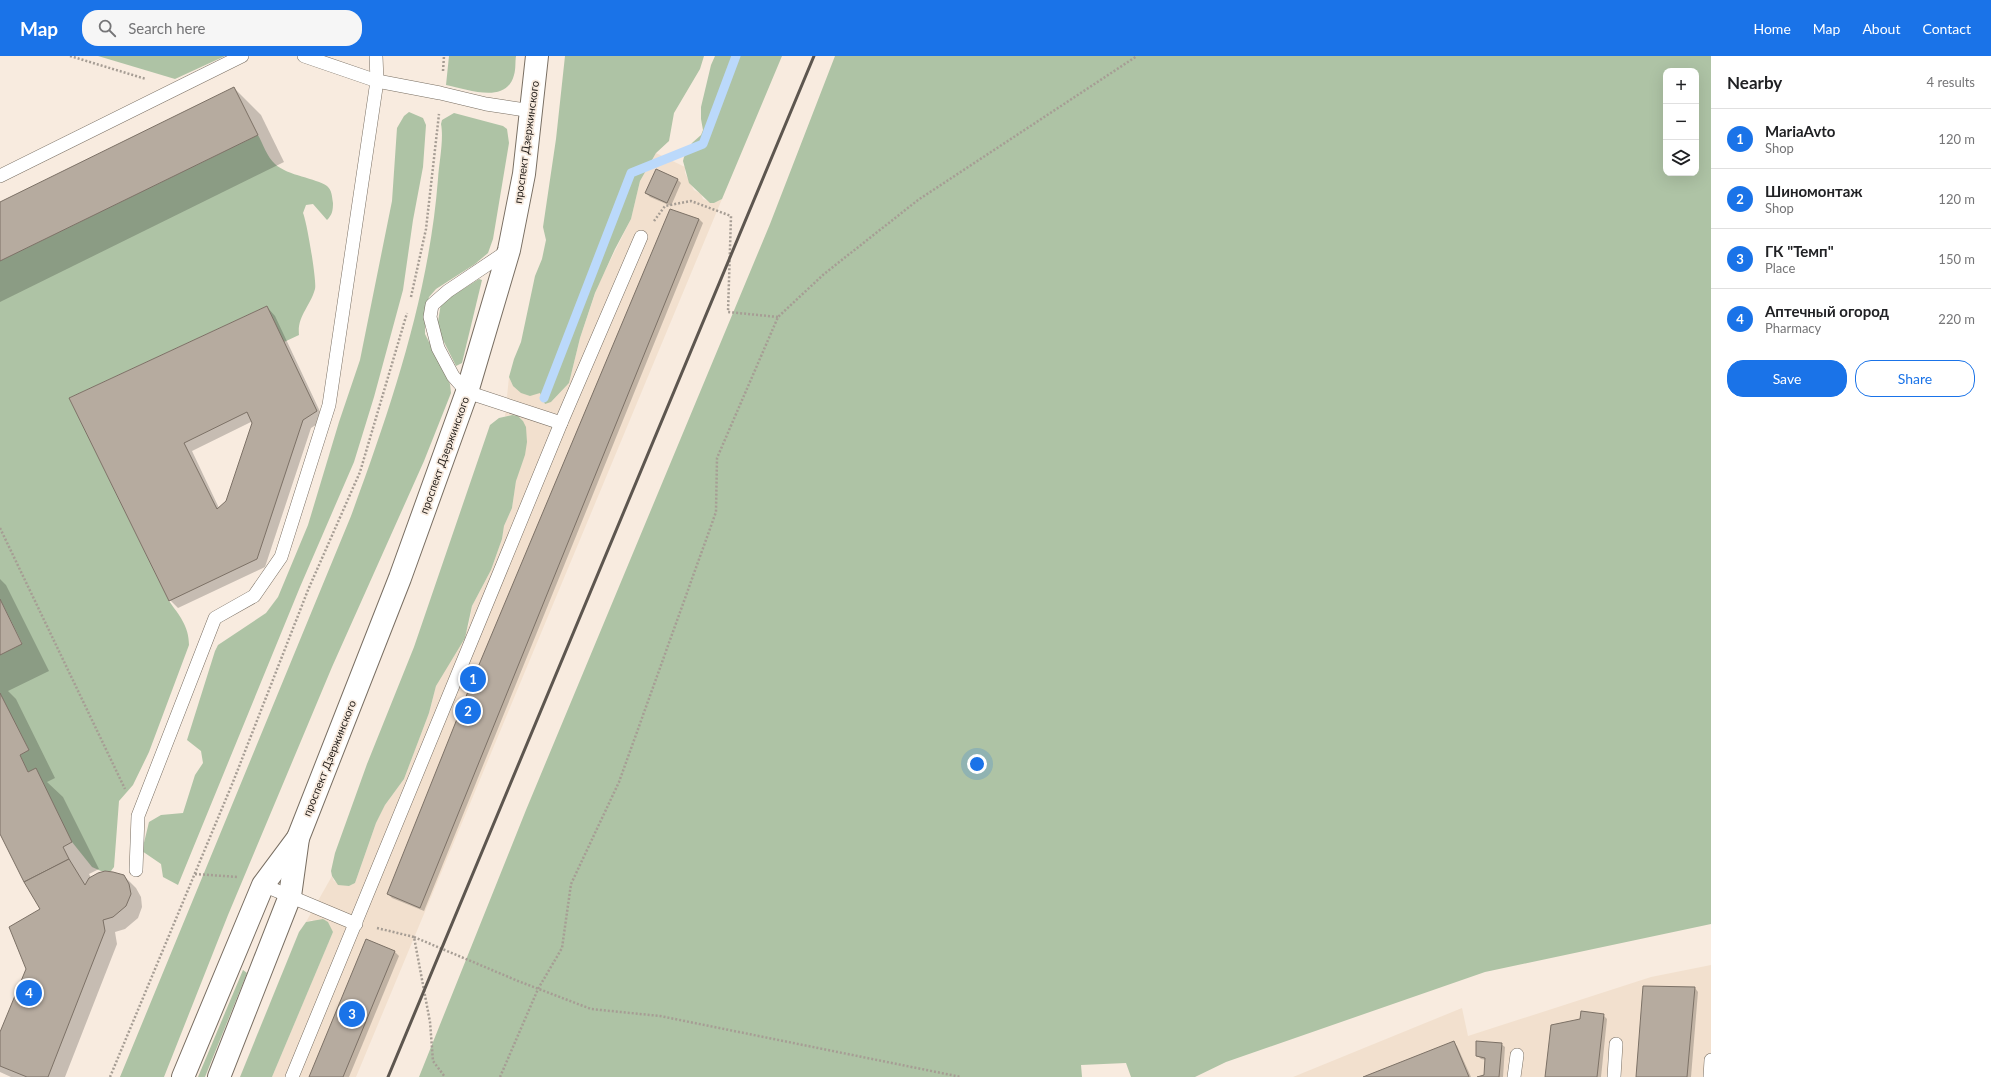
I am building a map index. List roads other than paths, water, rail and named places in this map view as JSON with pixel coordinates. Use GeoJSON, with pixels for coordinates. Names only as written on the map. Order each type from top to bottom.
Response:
{"type":"FeatureCollection","features":[{"type":"Feature","properties":{"kind":"main road","name":"проспект Дзержинского"},"geometry":{"type":"LineString","coordinates":[[219,1077],[290,896],[298,838],[400,578],[467,392],[509,250],[524,174],[537,56]]}},
{"type":"Feature","properties":{"kind":"main road","name":"проспект Дзержинского"},"geometry":{"type":"LineString","coordinates":[[183,1077],[263,885],[298,838]]}},
{"type":"Feature","properties":{"kind":"lane"},"geometry":{"type":"LineString","coordinates":[[0,176],[242,56]]}},
{"type":"Feature","properties":{"kind":"lane"},"geometry":{"type":"LineString","coordinates":[[304,56],[376,81],[440,93],[486,104],[532,111]]}},
{"type":"Feature","properties":{"kind":"lane"},"geometry":{"type":"LineString","coordinates":[[136,870],[138,816],[215,618],[254,596],[281,556],[329,405],[376,81],[376,56]]}},
{"type":"Feature","properties":{"kind":"lane"},"geometry":{"type":"LineString","coordinates":[[292,1077],[561,423],[641,237]]}},
{"type":"Feature","properties":{"kind":"lane"},"geometry":{"type":"LineString","coordinates":[[509,250],[448,291],[432,305],[431,322],[438,348],[453,376],[467,392],[561,423]]}},
{"type":"Feature","properties":{"kind":"lane"},"geometry":{"type":"LineString","coordinates":[[263,885],[356,924]]}},
{"type":"Feature","properties":{"kind":"lane"},"geometry":{"type":"LineString","coordinates":[[1614,1077],[1616,1044]]}},
{"type":"Feature","properties":{"kind":"lane"},"geometry":{"type":"LineString","coordinates":[[1514,1077],[1517,1055]]}},
{"type":"Feature","properties":{"kind":"lane"},"geometry":{"type":"LineString","coordinates":[[1710,1077],[1711,1060]]}},
{"type":"Feature","properties":{"kind":"waterway"},"geometry":{"type":"LineString","coordinates":[[544,398],[631,173],[703,144],[736,56]]}},
{"type":"Feature","properties":{"kind":"railway"},"geometry":{"type":"LineString","coordinates":[[388,1077],[814,56]]}},
{"type":"Feature","properties":{"kind":"place","name":"MariaAvto"},"geometry":{"type":"Point","coordinates":[473,679]}},
{"type":"Feature","properties":{"kind":"place","name":"Шиномонтаж"},"geometry":{"type":"Point","coordinates":[468,711]}},
{"type":"Feature","properties":{"kind":"place","name":"Аптечный огород"},"geometry":{"type":"Point","coordinates":[29,993]}},
{"type":"Feature","properties":{"kind":"place","name":"ГК \"Темп\""},"geometry":{"type":"Point","coordinates":[352,1014]}}]}
